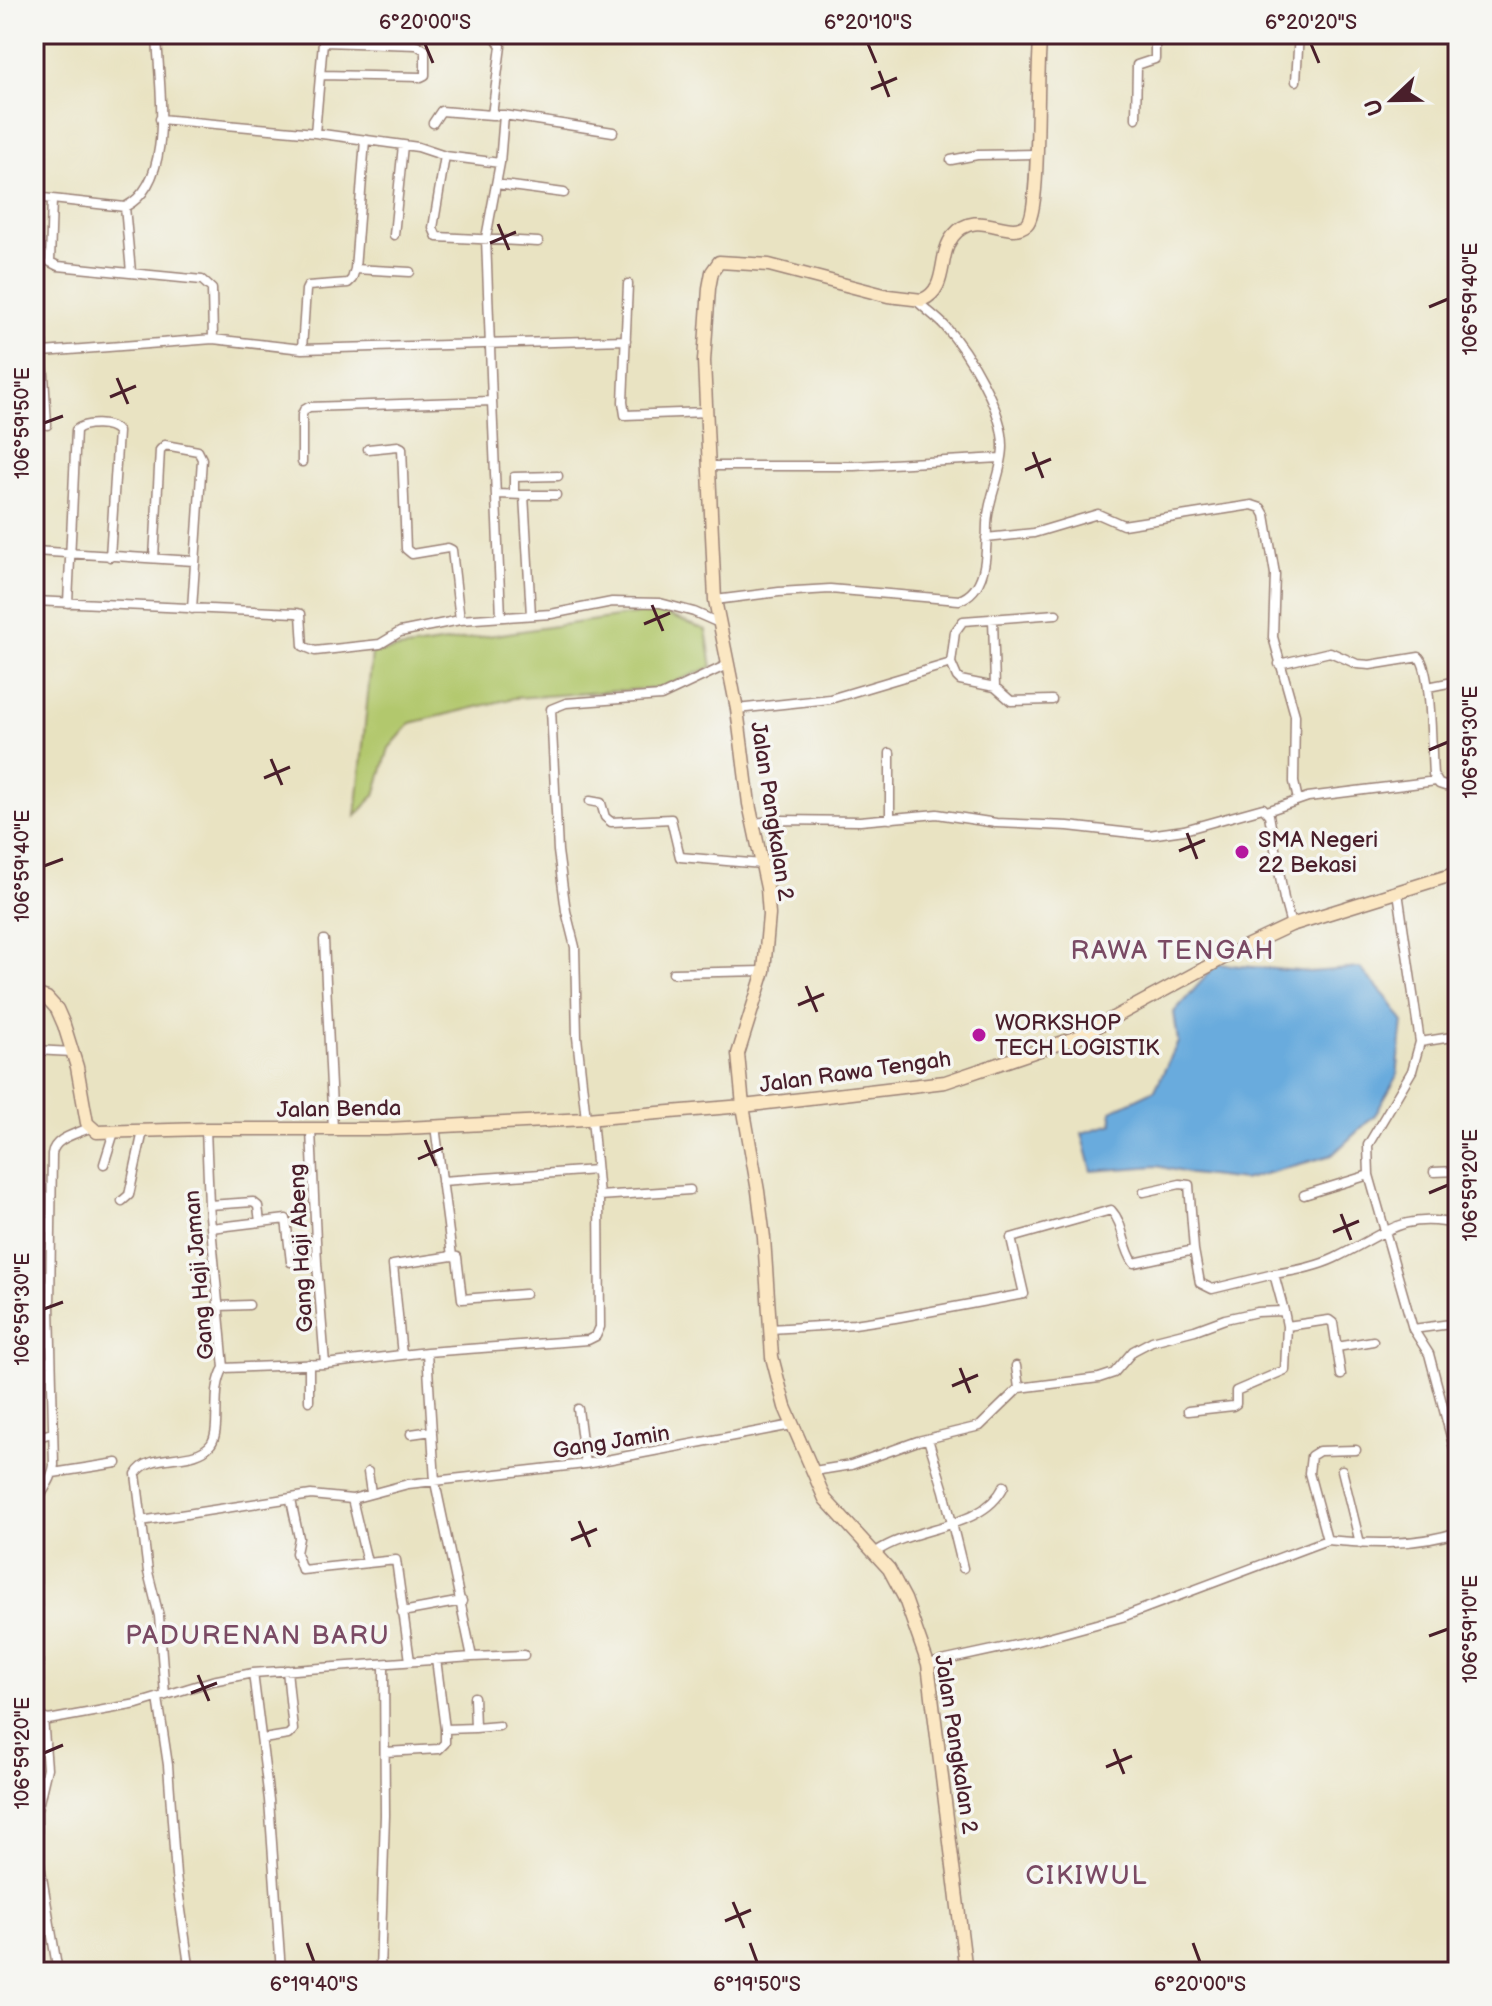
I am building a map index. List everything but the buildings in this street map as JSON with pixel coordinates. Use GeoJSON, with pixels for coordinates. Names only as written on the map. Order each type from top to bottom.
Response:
{"type":"FeatureCollection","features":[{"type":"Feature","properties":{"kind":"street"},"geometry":{"type":"LineString","coordinates":[[34,197],[125,207],[141,194],[155,172],[160,119],[157,34]]}},
{"type":"Feature","properties":{"kind":"street"},"geometry":{"type":"LineString","coordinates":[[485,34],[496,38],[501,46],[492,115]]}},
{"type":"Feature","properties":{"kind":"street"},"geometry":{"type":"LineString","coordinates":[[916,300],[929,297],[936,290],[949,241],[962,228],[975,222],[1014,228],[1030,222],[1041,34]]}},
{"type":"Feature","properties":{"kind":"street"},"geometry":{"type":"LineString","coordinates":[[1136,118],[1137,65],[1155,59],[1155,34]]}},
{"type":"Feature","properties":{"kind":"street"},"geometry":{"type":"LineString","coordinates":[[1296,81],[1299,34]]}},
{"type":"Feature","properties":{"kind":"street"},"geometry":{"type":"LineString","coordinates":[[315,133],[321,45],[327,40],[417,45],[425,50],[425,75],[421,77],[321,75]]}},
{"type":"Feature","properties":{"kind":"street"},"geometry":{"type":"LineString","coordinates":[[433,123],[441,111],[504,115],[613,132]]}},
{"type":"Feature","properties":{"kind":"street"},"geometry":{"type":"LineString","coordinates":[[501,617],[486,238],[500,163],[504,115]]}},
{"type":"Feature","properties":{"kind":"street"},"geometry":{"type":"LineString","coordinates":[[160,119],[315,133],[418,147],[445,156],[500,163]]}},
{"type":"Feature","properties":{"kind":"street"},"geometry":{"type":"LineString","coordinates":[[302,349],[308,286],[340,286],[352,279],[365,140]]}},
{"type":"Feature","properties":{"kind":"street"},"geometry":{"type":"LineString","coordinates":[[394,235],[403,145]]}},
{"type":"Feature","properties":{"kind":"street"},"geometry":{"type":"LineString","coordinates":[[951,160],[968,156],[1036,154]]}},
{"type":"Feature","properties":{"kind":"street"},"geometry":{"type":"LineString","coordinates":[[445,156],[434,234],[437,237],[538,242]]}},
{"type":"Feature","properties":{"kind":"street"},"geometry":{"type":"LineString","coordinates":[[496,184],[564,193]]}},
{"type":"Feature","properties":{"kind":"street"},"geometry":{"type":"LineString","coordinates":[[52,199],[50,262],[73,268],[209,283],[213,296],[213,339]]}},
{"type":"Feature","properties":{"kind":"street"},"geometry":{"type":"LineString","coordinates":[[125,207],[131,272]]}},
{"type":"Feature","properties":{"kind":"street","name":"Jalan Pangkalan 2"},"geometry":{"type":"LineString","coordinates":[[916,300],[888,296],[769,265],[724,260],[715,263],[707,301],[704,361],[715,600],[737,709],[769,915],[764,971],[738,1054],[768,1277],[772,1357],[792,1425],[825,1499],[889,1569],[905,1599],[928,1664],[966,1972]]}},
{"type":"Feature","properties":{"kind":"street"},"geometry":{"type":"LineString","coordinates":[[355,269],[410,272]]}},
{"type":"Feature","properties":{"kind":"street"},"geometry":{"type":"LineString","coordinates":[[628,284],[625,415],[707,412]]}},
{"type":"Feature","properties":{"kind":"street"},"geometry":{"type":"LineString","coordinates":[[715,600],[830,589],[959,600],[971,594],[981,577],[990,501],[1003,449],[1001,433],[985,387],[945,327],[916,300]]}},
{"type":"Feature","properties":{"kind":"street"},"geometry":{"type":"LineString","coordinates":[[34,328],[40,332],[43,352],[47,425]]}},
{"type":"Feature","properties":{"kind":"street"},"geometry":{"type":"LineString","coordinates":[[43,352],[213,339],[302,349],[626,340]]}},
{"type":"Feature","properties":{"kind":"street"},"geometry":{"type":"LineString","coordinates":[[302,462],[302,415],[309,407],[492,401]]}},
{"type":"Feature","properties":{"kind":"street"},"geometry":{"type":"LineString","coordinates":[[68,603],[76,430],[81,426],[110,425],[118,432],[110,557]]}},
{"type":"Feature","properties":{"kind":"street"},"geometry":{"type":"LineString","coordinates":[[154,558],[160,450],[165,445],[198,451],[202,455],[192,609]]}},
{"type":"Feature","properties":{"kind":"street"},"geometry":{"type":"LineString","coordinates":[[368,449],[402,448],[406,549],[412,554],[452,550],[460,620]]}},
{"type":"Feature","properties":{"kind":"street"},"geometry":{"type":"LineString","coordinates":[[710,466],[854,466],[1001,458]]}},
{"type":"Feature","properties":{"kind":"street"},"geometry":{"type":"LineString","coordinates":[[514,493],[514,477],[558,476]]}},
{"type":"Feature","properties":{"kind":"street"},"geometry":{"type":"LineString","coordinates":[[496,494],[556,495]]}},
{"type":"Feature","properties":{"kind":"street"},"geometry":{"type":"LineString","coordinates":[[524,495],[531,615]]}},
{"type":"Feature","properties":{"kind":"street"},"geometry":{"type":"LineString","coordinates":[[986,538],[1028,534],[1098,514],[1123,525],[1257,506],[1265,515],[1274,561],[1273,637],[1295,715],[1294,782],[1298,800]]}},
{"type":"Feature","properties":{"kind":"street"},"geometry":{"type":"LineString","coordinates":[[34,551],[194,561]]}},
{"type":"Feature","properties":{"kind":"street"},"geometry":{"type":"LineString","coordinates":[[34,601],[296,613],[301,614],[303,646],[315,651],[380,644],[400,632],[460,620],[565,612],[602,604],[637,602],[671,605],[719,623]]}},
{"type":"Feature","properties":{"kind":"street"},"geometry":{"type":"LineString","coordinates":[[1052,700],[1011,701],[995,687],[960,680],[951,663],[958,625],[963,621],[1056,614]]}},
{"type":"Feature","properties":{"kind":"street"},"geometry":{"type":"LineString","coordinates":[[993,618],[995,687]]}},
{"type":"Feature","properties":{"kind":"street"},"geometry":{"type":"LineString","coordinates":[[1279,664],[1330,652],[1345,661],[1370,665],[1419,657],[1424,663],[1428,687],[1436,781]]}},
{"type":"Feature","properties":{"kind":"street"},"geometry":{"type":"LineString","coordinates":[[737,709],[830,699],[951,663]]}},
{"type":"Feature","properties":{"kind":"street"},"geometry":{"type":"LineString","coordinates":[[224,1368],[325,1364],[427,1352],[588,1340],[596,1336],[600,1327],[599,1196],[577,1037],[575,947],[566,911],[558,851],[551,709],[566,703],[661,696],[727,665]]}},
{"type":"Feature","properties":{"kind":"street"},"geometry":{"type":"LineString","coordinates":[[1428,687],[1458,681]]}},
{"type":"Feature","properties":{"kind":"street"},"geometry":{"type":"LineString","coordinates":[[890,753],[890,819]]}},
{"type":"Feature","properties":{"kind":"street"},"geometry":{"type":"LineString","coordinates":[[754,823],[780,820],[860,821],[937,814],[996,823],[1068,826],[1149,835],[1184,830],[1258,808],[1267,811],[1298,800],[1436,781],[1445,786],[1458,784]]}},
{"type":"Feature","properties":{"kind":"street"},"geometry":{"type":"LineString","coordinates":[[590,801],[601,803],[605,817],[615,823],[671,819],[680,857],[762,864]]}},
{"type":"Feature","properties":{"kind":"street"},"geometry":{"type":"LineString","coordinates":[[1267,811],[1291,925]]}},
{"type":"Feature","properties":{"kind":"street","name":"Jalan Rawa Tengah"},"geometry":{"type":"LineString","coordinates":[[743,1106],[879,1088],[927,1085],[960,1078],[1078,1037],[1242,948],[1291,925],[1458,873]]}},
{"type":"Feature","properties":{"kind":"street"},"geometry":{"type":"LineString","coordinates":[[1398,892],[1420,1042],[1412,1071],[1368,1145],[1369,1175],[1413,1329],[1429,1354],[1458,1463]]}},
{"type":"Feature","properties":{"kind":"street"},"geometry":{"type":"LineString","coordinates":[[324,940],[333,1129]]}},
{"type":"Feature","properties":{"kind":"street"},"geometry":{"type":"LineString","coordinates":[[673,973],[764,971]]}},
{"type":"Feature","properties":{"kind":"street"},"geometry":{"type":"LineString","coordinates":[[34,994],[47,998],[57,1009],[73,1052],[89,1128],[53,1147],[50,1238],[53,1473],[35,1506],[39,1715],[47,1768],[36,1811],[37,1847],[58,1972]]}},
{"type":"Feature","properties":{"kind":"street"},"geometry":{"type":"LineString","coordinates":[[1420,1042],[1458,1036]]}},
{"type":"Feature","properties":{"kind":"street"},"geometry":{"type":"LineString","coordinates":[[34,1050],[73,1052]]}},
{"type":"Feature","properties":{"kind":"street","name":"Jalan Benda"},"geometry":{"type":"LineString","coordinates":[[89,1128],[97,1132],[114,1132],[435,1126],[589,1119],[743,1106]]}},
{"type":"Feature","properties":{"kind":"street"},"geometry":{"type":"LineString","coordinates":[[435,1126],[452,1256]]}},
{"type":"Feature","properties":{"kind":"street","name":"Gang Haji Jaman"},"geometry":{"type":"LineString","coordinates":[[190,1972],[176,1876],[159,1616],[150,1582],[136,1474],[138,1469],[195,1454],[211,1445],[215,1435],[216,1392],[224,1368],[209,1205],[206,1129]]}},
{"type":"Feature","properties":{"kind":"street","name":"Gang Haji Abeng"},"geometry":{"type":"LineString","coordinates":[[311,1130],[325,1364]]}},
{"type":"Feature","properties":{"kind":"street"},"geometry":{"type":"LineString","coordinates":[[122,1201],[129,1195],[143,1131]]}},
{"type":"Feature","properties":{"kind":"street"},"geometry":{"type":"LineString","coordinates":[[104,1164],[114,1132]]}},
{"type":"Feature","properties":{"kind":"street"},"geometry":{"type":"LineString","coordinates":[[442,1181],[596,1170]]}},
{"type":"Feature","properties":{"kind":"street"},"geometry":{"type":"LineString","coordinates":[[1434,1172],[1458,1171]]}},
{"type":"Feature","properties":{"kind":"street"},"geometry":{"type":"LineString","coordinates":[[1304,1195],[1369,1175]]}},
{"type":"Feature","properties":{"kind":"street"},"geometry":{"type":"LineString","coordinates":[[1144,1192],[1189,1185],[1200,1283],[1212,1289],[1332,1260],[1385,1230],[1424,1219],[1458,1225]]}},
{"type":"Feature","properties":{"kind":"street"},"geometry":{"type":"LineString","coordinates":[[599,1196],[690,1190]]}},
{"type":"Feature","properties":{"kind":"street"},"geometry":{"type":"LineString","coordinates":[[209,1205],[253,1202],[258,1206],[260,1222]]}},
{"type":"Feature","properties":{"kind":"street"},"geometry":{"type":"LineString","coordinates":[[770,1329],[854,1324],[1024,1294],[1011,1238],[1111,1210],[1118,1218],[1128,1254],[1134,1263],[1194,1250]]}},
{"type":"Feature","properties":{"kind":"street"},"geometry":{"type":"LineString","coordinates":[[211,1228],[286,1219],[291,1262],[317,1263]]}},
{"type":"Feature","properties":{"kind":"street"},"geometry":{"type":"LineString","coordinates":[[402,1355],[393,1265],[457,1257],[462,1299],[525,1294]]}},
{"type":"Feature","properties":{"kind":"street"},"geometry":{"type":"LineString","coordinates":[[1188,1411],[1233,1406],[1236,1404],[1236,1391],[1287,1367],[1287,1326],[1274,1274]]}},
{"type":"Feature","properties":{"kind":"street"},"geometry":{"type":"LineString","coordinates":[[219,1306],[249,1305]]}},
{"type":"Feature","properties":{"kind":"street"},"geometry":{"type":"LineString","coordinates":[[814,1471],[870,1460],[928,1439],[980,1426],[1019,1388],[1099,1378],[1114,1373],[1133,1351],[1152,1341],[1225,1319],[1257,1312],[1284,1311]]}},
{"type":"Feature","properties":{"kind":"street"},"geometry":{"type":"LineString","coordinates":[[1287,1326],[1329,1320],[1335,1328],[1341,1375]]}},
{"type":"Feature","properties":{"kind":"street"},"geometry":{"type":"LineString","coordinates":[[1413,1329],[1458,1323]]}},
{"type":"Feature","properties":{"kind":"street"},"geometry":{"type":"LineString","coordinates":[[1337,1347],[1373,1341]]}},
{"type":"Feature","properties":{"kind":"street"},"geometry":{"type":"LineString","coordinates":[[427,1352],[435,1482],[472,1657]]}},
{"type":"Feature","properties":{"kind":"street"},"geometry":{"type":"LineString","coordinates":[[34,1361],[51,1362]]}},
{"type":"Feature","properties":{"kind":"street"},"geometry":{"type":"LineString","coordinates":[[309,1364],[309,1401]]}},
{"type":"Feature","properties":{"kind":"street"},"geometry":{"type":"LineString","coordinates":[[1016,1366],[1019,1388]]}},
{"type":"Feature","properties":{"kind":"street"},"geometry":{"type":"LineString","coordinates":[[578,1409],[585,1464]]}},
{"type":"Feature","properties":{"kind":"street","name":"Gang Jamin"},"geometry":{"type":"LineString","coordinates":[[352,1499],[408,1484],[585,1464],[792,1425]]}},
{"type":"Feature","properties":{"kind":"street"},"geometry":{"type":"LineString","coordinates":[[411,1434],[432,1431]]}},
{"type":"Feature","properties":{"kind":"street"},"geometry":{"type":"LineString","coordinates":[[34,1442],[38,1437],[52,1433]]}},
{"type":"Feature","properties":{"kind":"street"},"geometry":{"type":"LineString","coordinates":[[928,1439],[963,1568]]}},
{"type":"Feature","properties":{"kind":"street"},"geometry":{"type":"LineString","coordinates":[[1327,1540],[1309,1473],[1311,1456],[1319,1451],[1356,1450]]}},
{"type":"Feature","properties":{"kind":"street"},"geometry":{"type":"LineString","coordinates":[[53,1473],[117,1463]]}},
{"type":"Feature","properties":{"kind":"street"},"geometry":{"type":"LineString","coordinates":[[1342,1470],[1360,1543]]}},
{"type":"Feature","properties":{"kind":"street"},"geometry":{"type":"LineString","coordinates":[[368,1472],[371,1493]]}},
{"type":"Feature","properties":{"kind":"street"},"geometry":{"type":"LineString","coordinates":[[876,1552],[886,1544],[917,1532],[952,1524],[988,1508],[1004,1486]]}},
{"type":"Feature","properties":{"kind":"street"},"geometry":{"type":"LineString","coordinates":[[141,1521],[311,1495],[352,1499],[367,1562]]}},
{"type":"Feature","properties":{"kind":"street"},"geometry":{"type":"LineString","coordinates":[[291,1500],[299,1536],[296,1553],[302,1570],[396,1560],[410,1661]]}},
{"type":"Feature","properties":{"kind":"street"},"geometry":{"type":"LineString","coordinates":[[928,1664],[1034,1641],[1122,1617],[1327,1540],[1360,1543],[1424,1539],[1458,1532]]}},
{"type":"Feature","properties":{"kind":"street"},"geometry":{"type":"LineString","coordinates":[[402,1612],[462,1601]]}},
{"type":"Feature","properties":{"kind":"street"},"geometry":{"type":"LineString","coordinates":[[39,1715],[93,1712],[253,1673],[524,1655]]}},
{"type":"Feature","properties":{"kind":"street"},"geometry":{"type":"LineString","coordinates":[[385,1752],[439,1749],[445,1743],[436,1659]]}},
{"type":"Feature","properties":{"kind":"street"},"geometry":{"type":"LineString","coordinates":[[380,1972],[384,1664]]}},
{"type":"Feature","properties":{"kind":"street"},"geometry":{"type":"LineString","coordinates":[[263,1739],[288,1735],[293,1730],[287,1670]]}},
{"type":"Feature","properties":{"kind":"street"},"geometry":{"type":"LineString","coordinates":[[253,1673],[263,1739],[281,1972]]}},
{"type":"Feature","properties":{"kind":"street"},"geometry":{"type":"LineString","coordinates":[[474,1697],[475,1728]]}},
{"type":"Feature","properties":{"kind":"street"},"geometry":{"type":"LineString","coordinates":[[445,1729],[499,1726]]}},
{"type":"Feature","properties":{"kind":"street"},"geometry":{"type":"LineString","coordinates":[[34,1900],[44,1898]]}},
{"type":"Feature","properties":{"kind":"green space"},"geometry":{"type":"Polygon","coordinates":[[[657,611],[706,630],[712,667],[659,688],[514,698],[411,723],[389,748],[375,795],[356,816],[372,653],[657,611]]]}},
{"type":"Feature","properties":{"kind":"water"},"geometry":{"type":"Polygon","coordinates":[[[1217,964],[1310,972],[1360,968],[1403,1021],[1397,1077],[1375,1115],[1332,1155],[1243,1180],[1191,1174],[1157,1166],[1092,1171],[1082,1133],[1113,1124],[1111,1111],[1155,1090],[1178,1042],[1174,1012],[1217,964]]]}},
{"type":"Feature","properties":{"kind":"place","name":"SMA Negeri 22 Bekasi"},"geometry":{"type":"Point","coordinates":[1242,852]}},
{"type":"Feature","properties":{"kind":"place","name":"WORKSHOP TECH LOGISTIK"},"geometry":{"type":"Point","coordinates":[979,1035]}},
{"type":"Feature","properties":{"kind":"district","name":"RAWA TENGAH"},"geometry":{"type":"Point","coordinates":[1173,950]}},
{"type":"Feature","properties":{"kind":"district","name":"PADURENAN BARU"},"geometry":{"type":"Point","coordinates":[258,1635]}},
{"type":"Feature","properties":{"kind":"district","name":"CIKIWUL"},"geometry":{"type":"Point","coordinates":[1087,1875]}}]}
